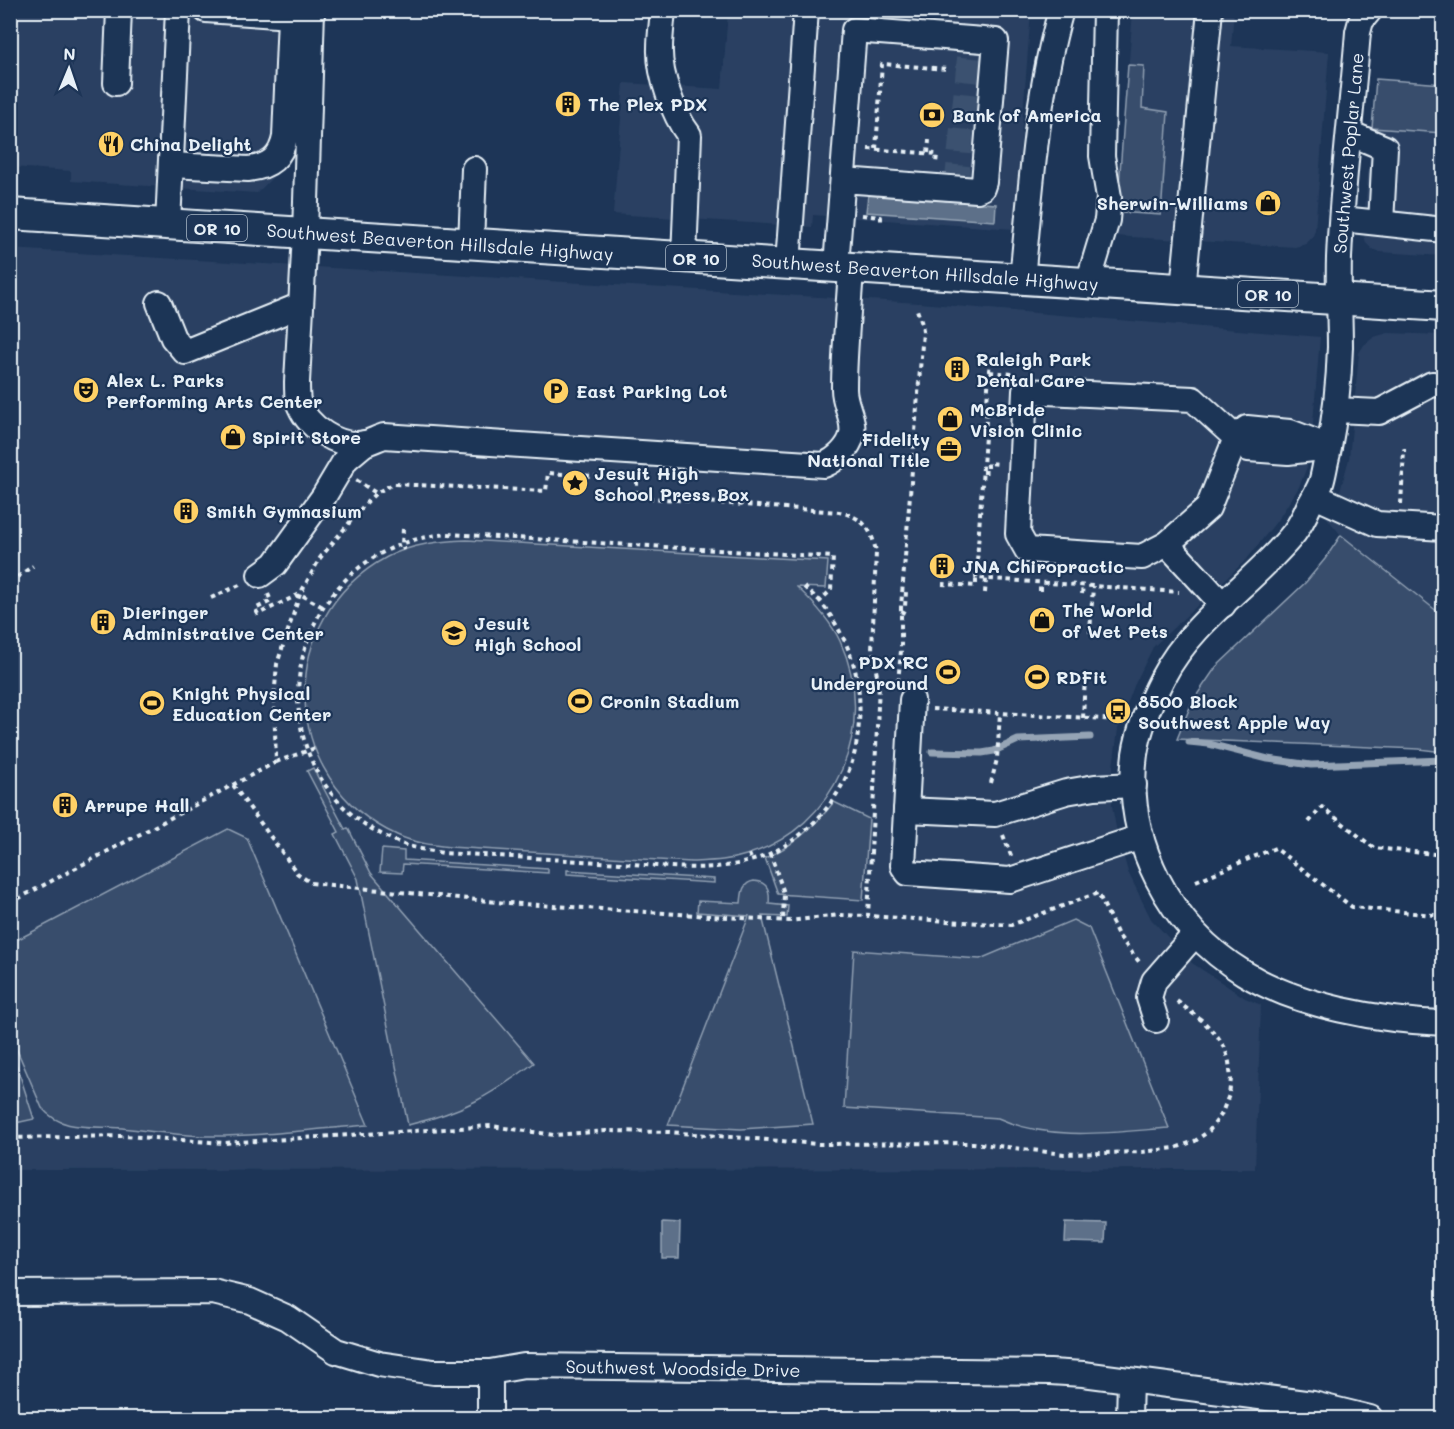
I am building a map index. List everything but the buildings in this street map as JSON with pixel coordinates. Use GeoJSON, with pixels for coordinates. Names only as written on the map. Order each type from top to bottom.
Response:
{"type":"FeatureCollection","features":[{"type":"Feature","properties":{"kind":"main road","name":"Southwest Beaverton Hillsdale Highway"},"geometry":{"type":"LineString","coordinates":[[10,214],[1443,306]]}},
{"type":"Feature","properties":{"kind":"street"},"geometry":{"type":"LineString","coordinates":[[116,83],[119,10]]}},
{"type":"Feature","properties":{"kind":"street"},"geometry":{"type":"LineString","coordinates":[[168,224],[178,10]]}},
{"type":"Feature","properties":{"kind":"street"},"geometry":{"type":"LineString","coordinates":[[206,10],[305,15]]}},
{"type":"Feature","properties":{"kind":"street"},"geometry":{"type":"LineString","coordinates":[[663,10],[661,67],[674,109],[689,135],[684,257]]}},
{"type":"Feature","properties":{"kind":"street"},"geometry":{"type":"LineString","coordinates":[[788,264],[806,10]]}},
{"type":"Feature","properties":{"kind":"street"},"geometry":{"type":"LineString","coordinates":[[1022,279],[1034,148],[1051,42],[1060,10]]}},
{"type":"Feature","properties":{"kind":"street"},"geometry":{"type":"LineString","coordinates":[[1088,283],[1103,237],[1109,197],[1102,156],[1105,10]]}},
{"type":"Feature","properties":{"kind":"street"},"geometry":{"type":"LineString","coordinates":[[1183,289],[1210,10]]}},
{"type":"Feature","properties":{"kind":"street","name":"Southwest Poplar Lane"},"geometry":{"type":"LineString","coordinates":[[1370,10],[1361,21],[1358,32],[1339,257],[1340,346],[1336,410],[1321,484],[1296,531],[1264,567],[1194,633],[1164,675],[1144,722],[1136,753],[1134,784],[1141,837],[1151,867],[1164,891],[1196,934],[1216,954],[1246,974],[1295,997],[1350,1011],[1409,1022],[1443,1023]]}},
{"type":"Feature","properties":{"kind":"street"},"geometry":{"type":"LineString","coordinates":[[171,165],[254,169],[271,163],[278,156],[285,137],[305,15]]}},
{"type":"Feature","properties":{"kind":"street"},"geometry":{"type":"LineString","coordinates":[[305,15],[305,233],[298,400],[303,412],[315,427],[333,438],[365,443]]}},
{"type":"Feature","properties":{"kind":"street"},"geometry":{"type":"LineString","coordinates":[[260,575],[275,564],[324,496],[346,459],[365,443],[384,436],[824,465],[841,453],[848,445],[852,434],[844,392],[843,180],[854,30],[996,41],[982,188],[977,190],[934,180],[843,180]]}},
{"type":"Feature","properties":{"kind":"street"},"geometry":{"type":"LineString","coordinates":[[1349,133],[1385,148],[1381,223]]}},
{"type":"Feature","properties":{"kind":"street"},"geometry":{"type":"LineString","coordinates":[[471,244],[474,169]]}},
{"type":"Feature","properties":{"kind":"street"},"geometry":{"type":"LineString","coordinates":[[1342,219],[1443,230]]}},
{"type":"Feature","properties":{"kind":"street"},"geometry":{"type":"LineString","coordinates":[[159,303],[173,338],[185,352],[301,305]]}},
{"type":"Feature","properties":{"kind":"street"},"geometry":{"type":"LineString","coordinates":[[1336,410],[1379,412],[1432,384],[1443,385]]}},
{"type":"Feature","properties":{"kind":"street"},"geometry":{"type":"LineString","coordinates":[[1236,438],[1208,508],[1167,544],[1142,557],[1027,550],[1018,534],[1025,391],[1193,399],[1248,448],[1288,453],[1329,447]]}},
{"type":"Feature","properties":{"kind":"street"},"geometry":{"type":"LineString","coordinates":[[1315,496],[1377,524],[1443,528]]}},
{"type":"Feature","properties":{"kind":"street"},"geometry":{"type":"LineString","coordinates":[[1167,544],[1223,605]]}},
{"type":"Feature","properties":{"kind":"street"},"geometry":{"type":"LineString","coordinates":[[915,705],[903,866],[908,873],[1010,880],[1141,837]]}},
{"type":"Feature","properties":{"kind":"street"},"geometry":{"type":"LineString","coordinates":[[906,810],[995,814],[1066,792],[1134,784]]}},
{"type":"Feature","properties":{"kind":"street"},"geometry":{"type":"LineString","coordinates":[[1156,1020],[1149,998],[1147,972],[1196,934]]}},
{"type":"Feature","properties":{"kind":"street","name":"Southwest Woodside Drive"},"geometry":{"type":"LineString","coordinates":[[10,1293],[213,1292],[250,1301],[288,1318],[336,1351],[379,1364],[434,1372],[490,1372],[524,1366],[1050,1372],[1083,1374],[1313,1404],[1370,1419]]}},
{"type":"Feature","properties":{"kind":"street"},"geometry":{"type":"LineString","coordinates":[[490,1372],[490,1419]]}},
{"type":"Feature","properties":{"kind":"street"},"geometry":{"type":"LineString","coordinates":[[1129,1419],[1130,1381]]}},
{"type":"Feature","properties":{"kind":"path"},"geometry":{"type":"LineString","coordinates":[[876,149],[882,64],[947,69]]}},
{"type":"Feature","properties":{"kind":"path"},"geometry":{"type":"LineString","coordinates":[[928,153],[929,140]]}},
{"type":"Feature","properties":{"kind":"path"},"geometry":{"type":"LineString","coordinates":[[867,158],[868,148],[937,154],[934,180]]}},
{"type":"Feature","properties":{"kind":"path"},"geometry":{"type":"LineString","coordinates":[[863,206],[862,215],[882,217],[881,224]]}},
{"type":"Feature","properties":{"kind":"path"},"geometry":{"type":"LineString","coordinates":[[916,307],[923,332],[901,614],[898,701],[902,706],[915,705],[1144,722]]}},
{"type":"Feature","properties":{"kind":"path"},"geometry":{"type":"LineString","coordinates":[[942,584],[976,586],[974,562],[983,419],[990,357]]}},
{"type":"Feature","properties":{"kind":"path"},"geometry":{"type":"LineString","coordinates":[[988,372],[1013,374]]}},
{"type":"Feature","properties":{"kind":"path"},"geometry":{"type":"LineString","coordinates":[[1402,494],[1404,450],[1406,450]]}},
{"type":"Feature","properties":{"kind":"path"},"geometry":{"type":"LineString","coordinates":[[276,762],[274,699],[277,664],[300,594],[320,558],[365,504],[376,493],[393,484],[546,492],[548,473],[581,475],[637,479],[637,497],[839,512],[851,515],[868,529],[874,538],[876,552],[872,650],[879,685],[879,704],[868,916]]}},
{"type":"Feature","properties":{"kind":"path"},"geometry":{"type":"LineString","coordinates":[[403,529],[404,550]]}},
{"type":"Feature","properties":{"kind":"path"},"geometry":{"type":"LineString","coordinates":[[804,587],[820,601],[841,630],[850,650],[859,689],[860,712],[855,752],[845,778],[831,802],[807,828],[770,853],[752,861],[707,869],[442,853],[420,849],[381,834],[349,812],[331,793],[307,751],[298,710],[300,663],[307,641],[323,607],[335,590],[379,554],[402,544],[435,535],[458,534],[832,557],[831,590],[820,601]]}},
{"type":"Feature","properties":{"kind":"path"},"geometry":{"type":"LineString","coordinates":[[10,582],[33,566]]}},
{"type":"Feature","properties":{"kind":"path"},"geometry":{"type":"LineString","coordinates":[[211,598],[260,575]]}},
{"type":"Feature","properties":{"kind":"path"},"geometry":{"type":"LineString","coordinates":[[976,578],[1175,591]]}},
{"type":"Feature","properties":{"kind":"path"},"geometry":{"type":"LineString","coordinates":[[985,592],[986,579]]}},
{"type":"Feature","properties":{"kind":"path"},"geometry":{"type":"LineString","coordinates":[[1040,583],[1040,591]]}},
{"type":"Feature","properties":{"kind":"path"},"geometry":{"type":"LineString","coordinates":[[1082,594],[1083,585]]}},
{"type":"Feature","properties":{"kind":"path"},"geometry":{"type":"LineString","coordinates":[[1090,633],[1093,586]]}},
{"type":"Feature","properties":{"kind":"path"},"geometry":{"type":"LineString","coordinates":[[901,614],[905,607],[906,592],[909,592]]}},
{"type":"Feature","properties":{"kind":"path"},"geometry":{"type":"LineString","coordinates":[[300,594],[323,607]]}},
{"type":"Feature","properties":{"kind":"path"},"geometry":{"type":"LineString","coordinates":[[271,601],[255,609],[258,614],[300,594]]}},
{"type":"Feature","properties":{"kind":"path"},"geometry":{"type":"LineString","coordinates":[[1083,718],[1085,676]]}},
{"type":"Feature","properties":{"kind":"path"},"geometry":{"type":"LineString","coordinates":[[991,783],[997,759],[1000,713]]}},
{"type":"Feature","properties":{"kind":"path"},"geometry":{"type":"LineString","coordinates":[[10,903],[276,762],[315,748]]}},
{"type":"Feature","properties":{"kind":"path"},"geometry":{"type":"LineString","coordinates":[[10,1138],[131,1136],[224,1143],[491,1126],[554,1135],[606,1131],[669,1132],[818,1144],[973,1143],[1064,1154],[1142,1152],[1175,1148],[1195,1141],[1209,1131],[1221,1115],[1229,1095],[1231,1079],[1229,1062],[1225,1048],[1218,1037],[1147,972],[1118,935],[1098,893],[1011,925],[840,915],[783,920],[507,903],[311,883],[297,873],[233,785]]}},
{"type":"Feature","properties":{"kind":"path"},"geometry":{"type":"LineString","coordinates":[[1309,822],[1322,807],[1374,848],[1443,855]]}},
{"type":"Feature","properties":{"kind":"path"},"geometry":{"type":"LineString","coordinates":[[1000,825],[1014,864]]}},
{"type":"Feature","properties":{"kind":"path"},"geometry":{"type":"LineString","coordinates":[[1196,881],[1275,848],[1352,907],[1443,916]]}},
{"type":"Feature","properties":{"kind":"path"},"geometry":{"type":"LineString","coordinates":[[770,853],[784,893],[783,920]]}},
{"type":"Feature","properties":{"kind":"path"},"geometry":{"type":"LineString","coordinates":[[749,854],[752,861]]}},
{"type":"Feature","properties":{"kind":"path"},"geometry":{"type":"LineString","coordinates":[[1146,958],[1147,972]]}},
{"type":"Feature","properties":{"kind":"shaded area"},"geometry":{"type":"Polygon","coordinates":[[[10,11],[280,11],[280,170],[257,193],[71,181],[71,171],[11,167],[10,11]]]}},
{"type":"Feature","properties":{"kind":"shaded area"},"geometry":{"type":"Polygon","coordinates":[[[728,11],[1031,11],[1014,229],[813,215],[812,227],[613,214],[624,83],[722,89],[728,11]]]}},
{"type":"Feature","properties":{"kind":"shaded area"},"geometry":{"type":"Polygon","coordinates":[[[1133,11],[1234,11],[1231,46],[1329,52],[1315,230],[1306,244],[1295,247],[1115,236],[1133,11]]]}},
{"type":"Feature","properties":{"kind":"shaded area"},"geometry":{"type":"Polygon","coordinates":[[[1128,65],[1144,66],[1142,108],[1168,112],[1161,215],[1117,212],[1128,65]]]}},
{"type":"Feature","properties":{"kind":"shaded area"},"geometry":{"type":"Polygon","coordinates":[[[1376,79],[1443,84],[1443,133],[1372,128],[1376,79]]]}},
{"type":"Feature","properties":{"kind":"shaded area"},"geometry":{"type":"Polygon","coordinates":[[[1372,128],[1443,133],[1443,256],[1380,252],[1372,249],[1366,243],[1363,231],[1372,128]]]}},
{"type":"Feature","properties":{"kind":"shaded area"},"geometry":{"type":"Polygon","coordinates":[[[868,195],[996,204],[995,221],[866,212],[868,195]]]}},
{"type":"Feature","properties":{"kind":"shaded area","name":"Jesuit High School"},"geometry":{"type":"Polygon","coordinates":[[[10,249],[919,303],[1320,337],[1310,459],[1299,487],[1279,518],[1247,559],[1153,647],[1134,686],[1118,729],[1113,767],[1112,806],[1117,833],[1128,872],[1151,919],[1192,963],[1245,998],[1261,1005],[1255,1169],[11,1170],[10,249]]]}},
{"type":"Feature","properties":{"kind":"shaded area"},"geometry":{"type":"Polygon","coordinates":[[[1388,333],[1443,335],[1443,616],[1341,535],[1327,518],[1339,495],[1349,459],[1359,353],[1364,345],[1374,337],[1388,333]]]}},
{"type":"Feature","properties":{"kind":"shaded area"},"geometry":{"type":"Polygon","coordinates":[[[1341,535],[1443,616],[1443,752],[1419,749],[1177,739],[1192,702],[1216,667],[1306,582],[1341,535]]]}},
{"type":"Feature","properties":{"kind":"shaded area","name":"Cronin Stadium"},"geometry":{"type":"Polygon","coordinates":[[[467,540],[828,561],[826,588],[797,587],[831,626],[840,641],[851,673],[855,706],[851,739],[842,770],[826,798],[805,822],[778,842],[739,857],[691,862],[430,844],[397,835],[358,810],[330,778],[312,740],[305,699],[309,658],[324,619],[350,584],[387,557],[426,544],[467,540]]]}},
{"type":"Feature","properties":{"kind":"shaded area"},"geometry":{"type":"Polygon","coordinates":[[[313,768],[371,873],[534,1063],[475,1102],[408,1125],[358,879],[335,834],[339,832],[307,771],[313,768]]]}},
{"type":"Feature","properties":{"kind":"shaded area"},"geometry":{"type":"Polygon","coordinates":[[[834,802],[869,819],[863,900],[778,894],[765,858],[785,848],[803,834],[834,802]]]}},
{"type":"Feature","properties":{"kind":"shaded area"},"geometry":{"type":"Polygon","coordinates":[[[228,829],[247,838],[368,1125],[265,1134],[204,1136],[69,1125],[50,1116],[42,1108],[11,1036],[11,943],[228,829]]]}},
{"type":"Feature","properties":{"kind":"shaded area"},"geometry":{"type":"Polygon","coordinates":[[[382,849],[404,851],[404,860],[548,869],[548,873],[403,864],[402,873],[380,872],[382,849]]]}},
{"type":"Feature","properties":{"kind":"shaded area"},"geometry":{"type":"Polygon","coordinates":[[[567,870],[714,879],[714,883],[567,874],[567,870]]]}},
{"type":"Feature","properties":{"kind":"shaded area"},"geometry":{"type":"Polygon","coordinates":[[[754,881],[763,883],[768,888],[769,904],[788,906],[787,917],[762,916],[813,1124],[741,1129],[668,1125],[749,916],[697,912],[698,901],[741,903],[745,886],[754,881]]]}},
{"type":"Feature","properties":{"kind":"shaded area"},"geometry":{"type":"Polygon","coordinates":[[[1073,920],[1089,928],[1169,1128],[1104,1133],[1060,1133],[1018,1125],[998,1118],[844,1108],[854,950],[980,959],[1073,920]]]}},
{"type":"Feature","properties":{"kind":"shaded area"},"geometry":{"type":"Polygon","coordinates":[[[11,1048],[34,1119],[10,1124],[11,1048]]]}},
{"type":"Feature","properties":{"kind":"shaded area"},"geometry":{"type":"Polygon","coordinates":[[[662,1222],[680,1223],[679,1258],[662,1258],[662,1222]]]}},
{"type":"Feature","properties":{"kind":"shaded area"},"geometry":{"type":"Polygon","coordinates":[[[1066,1222],[1106,1223],[1105,1243],[1065,1242],[1066,1222]]]}},
{"type":"Feature","properties":{"kind":"shaded area"},"geometry":{"type":"Polygon","coordinates":[[[744,1414],[804,1415],[804,1418],[744,1418],[744,1414]]]}},
{"type":"Feature","properties":{"kind":"waterway"},"geometry":{"type":"LineString","coordinates":[[932,752],[982,753],[994,751],[1018,740],[1090,737]]}},
{"type":"Feature","properties":{"kind":"waterway"},"geometry":{"type":"LineString","coordinates":[[1189,742],[1209,744],[1268,759],[1311,765],[1444,760]]}},
{"type":"Feature","properties":{"kind":"tunnel"},"geometry":{"type":"LineString","coordinates":[[956,189],[971,38]]}},
{"type":"Feature","properties":{"kind":"place","name":"The Plex PDX"},"geometry":{"type":"Point","coordinates":[568,104]}},
{"type":"Feature","properties":{"kind":"place","name":"Bank of America"},"geometry":{"type":"Point","coordinates":[932,115]}},
{"type":"Feature","properties":{"kind":"place","name":"China Delight"},"geometry":{"type":"Point","coordinates":[111,144]}},
{"type":"Feature","properties":{"kind":"place","name":"Sherwin-Williams"},"geometry":{"type":"Point","coordinates":[1268,203]}},
{"type":"Feature","properties":{"kind":"place","name":"Raleigh Park Dental Care"},"geometry":{"type":"Point","coordinates":[957,369]}},
{"type":"Feature","properties":{"kind":"place","name":"Alex L. Parks Performing Arts Center"},"geometry":{"type":"Point","coordinates":[86,390]}},
{"type":"Feature","properties":{"kind":"place","name":"East Parking Lot"},"geometry":{"type":"Point","coordinates":[556,391]}},
{"type":"Feature","properties":{"kind":"place","name":"McBride Vision Clinic"},"geometry":{"type":"Point","coordinates":[950,419]}},
{"type":"Feature","properties":{"kind":"place","name":"Spirit Store"},"geometry":{"type":"Point","coordinates":[233,437]}},
{"type":"Feature","properties":{"kind":"place","name":"Fidelity National Title"},"geometry":{"type":"Point","coordinates":[949,449]}},
{"type":"Feature","properties":{"kind":"place","name":"Jesuit High School Press Box"},"geometry":{"type":"Point","coordinates":[575,483]}},
{"type":"Feature","properties":{"kind":"place","name":"Smith Gymnasium"},"geometry":{"type":"Point","coordinates":[186,511]}},
{"type":"Feature","properties":{"kind":"place","name":"JNA Chiropractic"},"geometry":{"type":"Point","coordinates":[942,566]}},
{"type":"Feature","properties":{"kind":"place","name":"The World of Wet Pets"},"geometry":{"type":"Point","coordinates":[1042,620]}},
{"type":"Feature","properties":{"kind":"place","name":"Dieringer Administrative Center"},"geometry":{"type":"Point","coordinates":[103,622]}},
{"type":"Feature","properties":{"kind":"place","name":"Jesuit High School"},"geometry":{"type":"Point","coordinates":[454,633]}},
{"type":"Feature","properties":{"kind":"place","name":"PDX RC Underground"},"geometry":{"type":"Point","coordinates":[948,672]}},
{"type":"Feature","properties":{"kind":"place","name":"RDFit"},"geometry":{"type":"Point","coordinates":[1037,677]}},
{"type":"Feature","properties":{"kind":"place","name":"Cronin Stadium"},"geometry":{"type":"Point","coordinates":[580,701]}},
{"type":"Feature","properties":{"kind":"place","name":"Knight Physical Education Center"},"geometry":{"type":"Point","coordinates":[152,703]}},
{"type":"Feature","properties":{"kind":"place","name":"8500 Block Southwest Apple Way"},"geometry":{"type":"Point","coordinates":[1118,711]}},
{"type":"Feature","properties":{"kind":"place","name":"Arrupe Hall"},"geometry":{"type":"Point","coordinates":[65,805]}}]}
